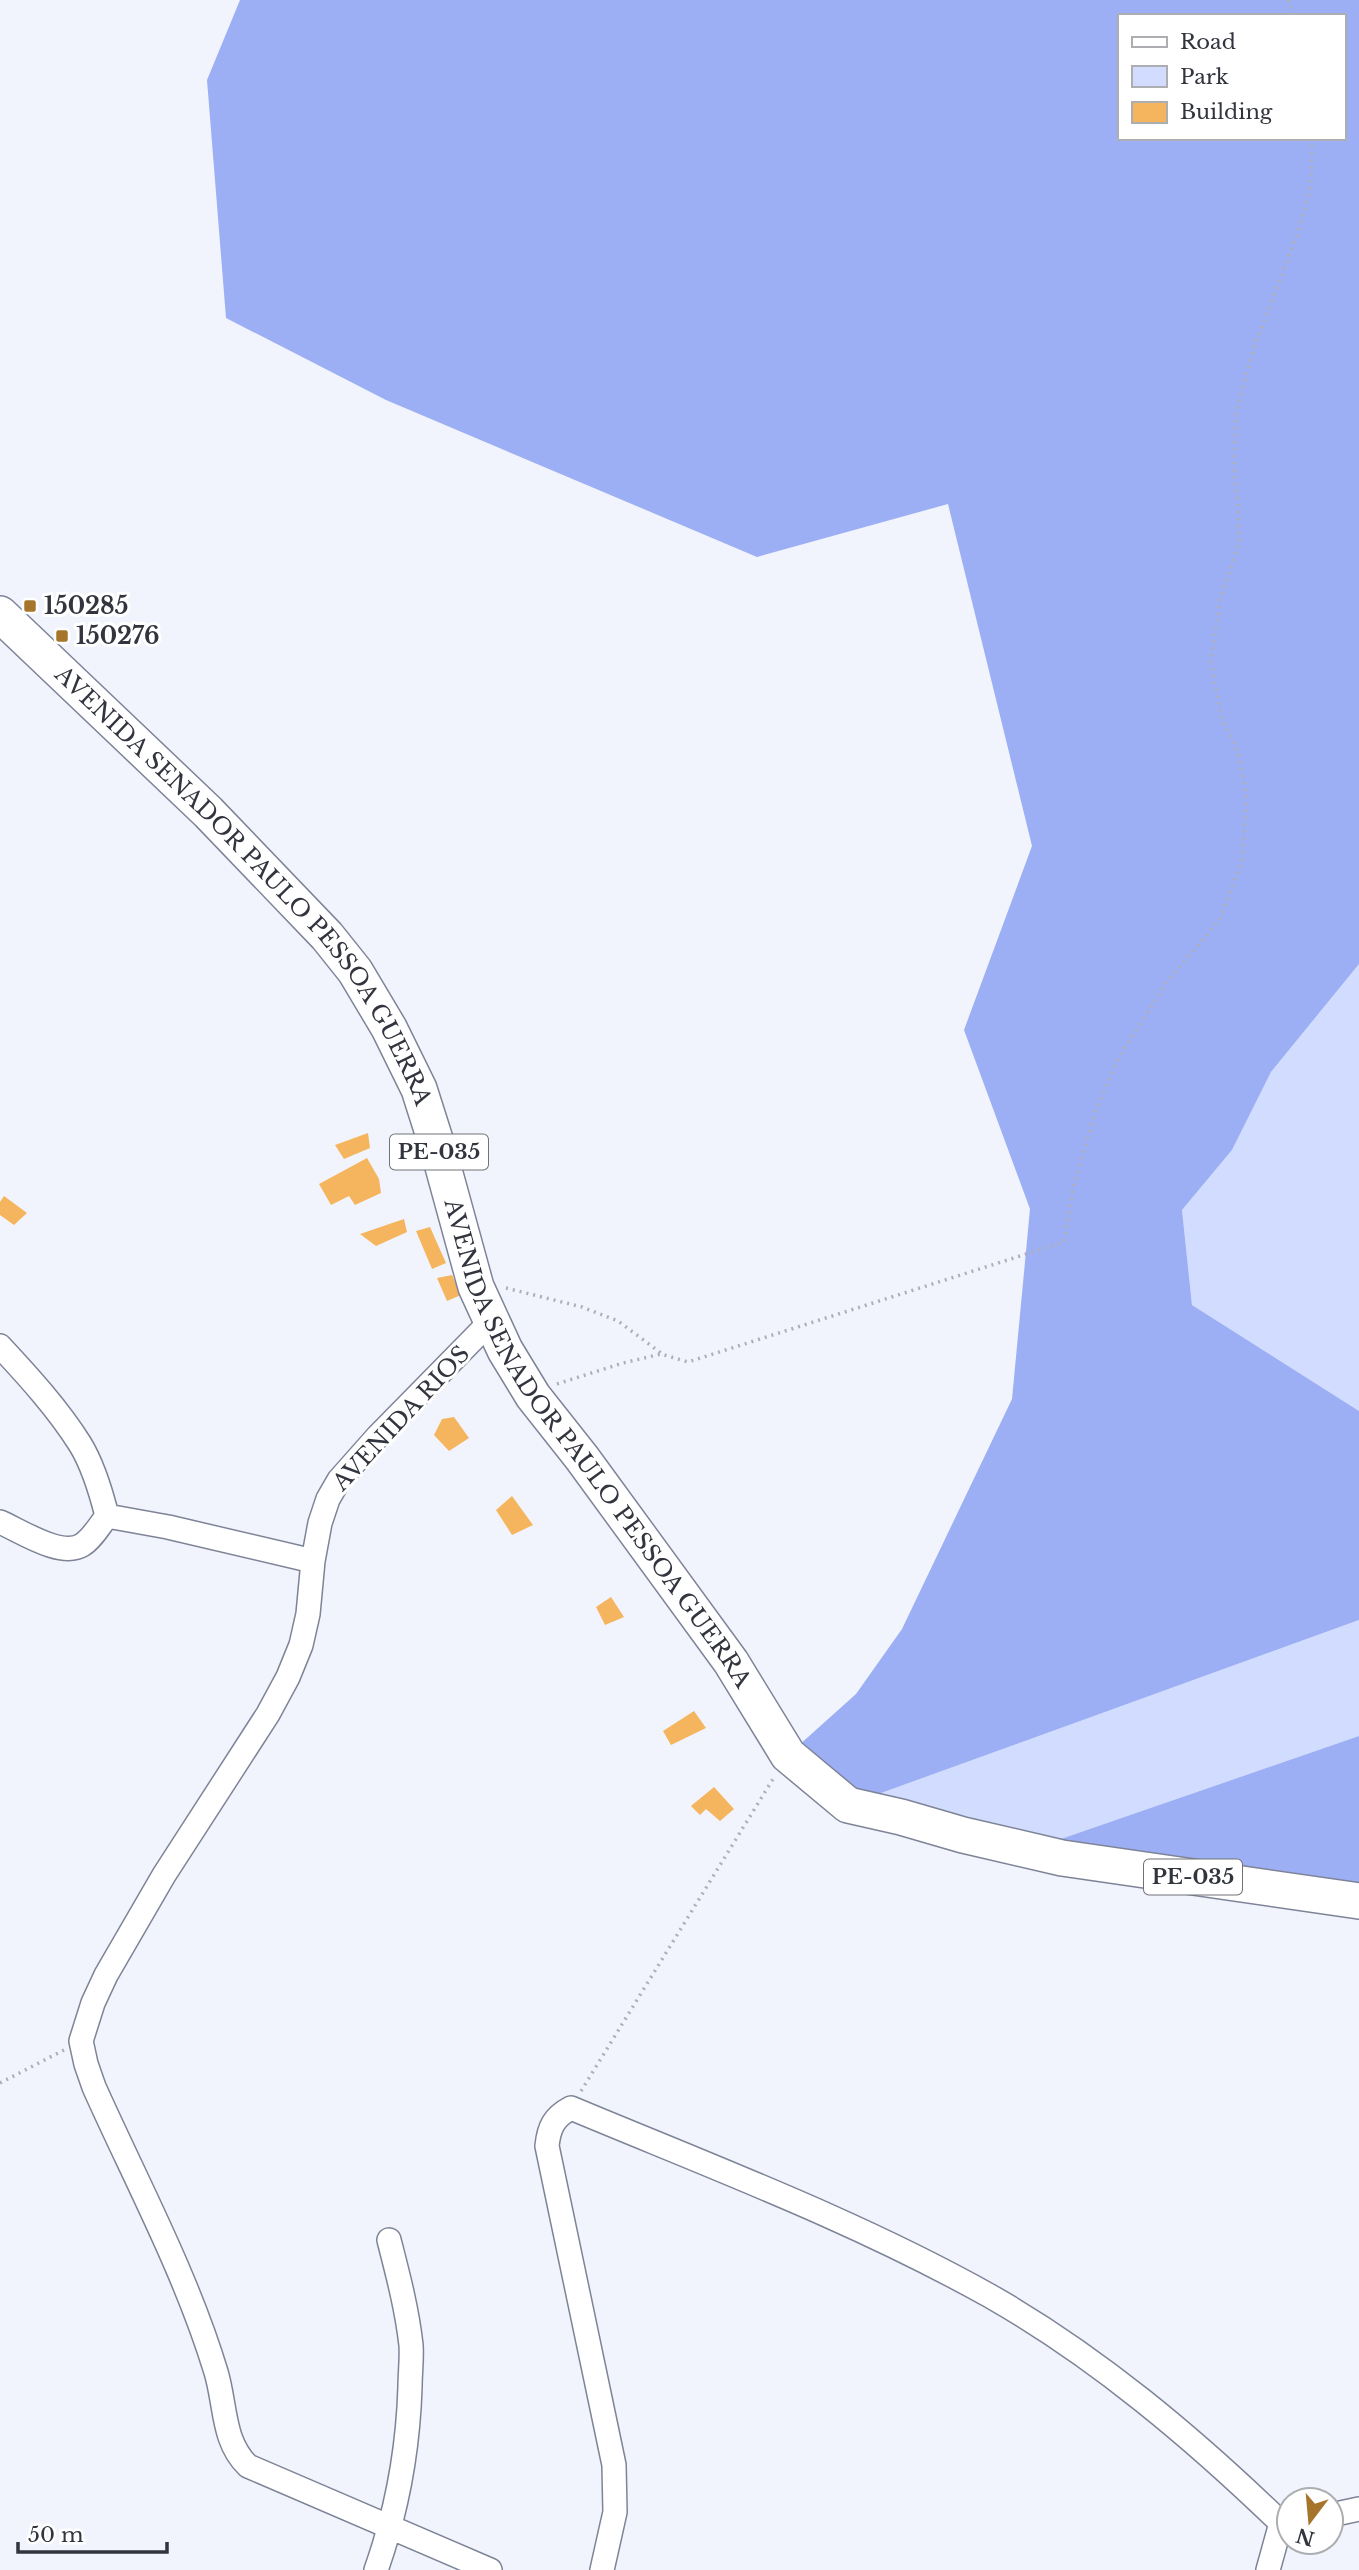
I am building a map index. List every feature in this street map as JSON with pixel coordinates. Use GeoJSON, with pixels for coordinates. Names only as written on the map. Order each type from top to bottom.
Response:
{"type":"FeatureCollection","features":[{"type":"Feature","properties":{"kind":"main road","name":"AVENIDA SENADOR PAULO PESSOA GUERRA"},"geometry":{"type":"LineString","coordinates":[[0,614],[208,812],[327,936],[355,971],[389,1028],[419,1089],[476,1287],[490,1322],[533,1396],[582,1458],[731,1662],[788,1755]]}},
{"type":"Feature","properties":{"kind":"main road","name":"PE-035"},"geometry":{"type":"LineString","coordinates":[[788,1755],[848,1805],[964,1835],[1062,1858],[1359,1900]]}},
{"type":"Feature","properties":{"kind":"street","name":"AVENIDA RIOS"},"geometry":{"type":"LineString","coordinates":[[81,2041],[93,2003],[106,1975],[164,1875],[268,1714],[288,1676],[301,1645],[308,1614],[320,1523],[328,1499],[339,1480],[490,1322]]}},
{"type":"Feature","properties":{"kind":"street"},"geometry":{"type":"LineString","coordinates":[[0,1346],[81,1445],[102,1494],[107,1516]]}},
{"type":"Feature","properties":{"kind":"street"},"geometry":{"type":"LineString","coordinates":[[107,1516],[168,1527],[313,1561]]}},
{"type":"Feature","properties":{"kind":"street"},"geometry":{"type":"LineString","coordinates":[[0,1522],[55,1547],[68,1549],[82,1545],[107,1516]]}},
{"type":"Feature","properties":{"kind":"street"},"geometry":{"type":"LineString","coordinates":[[81,2041],[94,2087],[181,2278],[216,2372],[228,2434],[237,2456],[248,2466],[490,2570]]}},
{"type":"Feature","properties":{"kind":"street"},"geometry":{"type":"LineString","coordinates":[[602,2570],[615,2512],[614,2465],[547,2146],[551,2125],[558,2115],[571,2108],[819,2212],[905,2251],[992,2297],[1077,2351],[1228,2471],[1275,2513]]}},
{"type":"Feature","properties":{"kind":"street"},"geometry":{"type":"LineString","coordinates":[[376,2570],[391,2527],[404,2467],[409,2411],[411,2348],[405,2305],[389,2240]]}},
{"type":"Feature","properties":{"kind":"street"},"geometry":{"type":"LineString","coordinates":[[1268,2570],[1275,2550]]}},
{"type":"Feature","properties":{"kind":"path"},"geometry":{"type":"LineString","coordinates":[[476,1287],[507,1288],[582,1307],[618,1321],[661,1353],[688,1362],[1064,1242],[1073,1189],[1095,1112],[1120,1055],[1169,979],[1220,919],[1242,860],[1247,798],[1238,752],[1221,716],[1211,662],[1220,600],[1239,544],[1234,473],[1236,414],[1253,350],[1297,235],[1311,187],[1312,140]]}},
{"type":"Feature","properties":{"kind":"path"},"geometry":{"type":"LineString","coordinates":[[533,1396],[552,1385],[661,1353]]}},
{"type":"Feature","properties":{"kind":"path"},"geometry":{"type":"LineString","coordinates":[[571,2108],[788,1755]]}},
{"type":"Feature","properties":{"kind":"path"},"geometry":{"type":"LineString","coordinates":[[0,2083],[81,2041]]}},
{"type":"Feature","properties":{"kind":"green space"},"geometry":{"type":"Polygon","coordinates":[[[1359,964],[1359,1411],[1192,1305],[1182,1210],[1232,1150],[1271,1072],[1359,964]]]}},
{"type":"Feature","properties":{"kind":"green space"},"geometry":{"type":"Polygon","coordinates":[[[1359,1620],[1359,1736],[1026,1851],[848,1805],[1359,1620]]]}},
{"type":"Feature","properties":{"kind":"shaded area"},"geometry":{"type":"Polygon","coordinates":[[[240,0],[1359,0],[1359,964],[1271,1072],[1232,1150],[1182,1210],[1192,1305],[1359,1411],[1359,1620],[848,1805],[788,1755],[856,1694],[902,1629],[1012,1399],[1030,1209],[964,1030],[1032,846],[948,504],[757,557],[386,400],[226,318],[207,80],[240,0]]]}},
{"type":"Feature","properties":{"kind":"shaded area"},"geometry":{"type":"Polygon","coordinates":[[[1359,1736],[1359,1901],[1026,1851],[1359,1736]]]}},
{"type":"Feature","properties":{"kind":"building"},"geometry":{"type":"Polygon","coordinates":[[[368,1133],[370,1148],[344,1159],[335,1145],[368,1133]]]}},
{"type":"Feature","properties":{"kind":"building"},"geometry":{"type":"Polygon","coordinates":[[[367,1158],[379,1179],[381,1193],[355,1205],[349,1196],[331,1205],[319,1184],[367,1158]]]}},
{"type":"Feature","properties":{"kind":"building"},"geometry":{"type":"Polygon","coordinates":[[[4,1196],[27,1213],[14,1225],[0,1215],[0,1202],[4,1196]]]}},
{"type":"Feature","properties":{"kind":"building"},"geometry":{"type":"Polygon","coordinates":[[[404,1219],[407,1232],[376,1246],[360,1234],[404,1219]]]}},
{"type":"Feature","properties":{"kind":"building"},"geometry":{"type":"Polygon","coordinates":[[[430,1227],[446,1263],[432,1269],[416,1231],[430,1227]]]}},
{"type":"Feature","properties":{"kind":"building"},"geometry":{"type":"Polygon","coordinates":[[[452,1275],[461,1295],[447,1301],[437,1278],[452,1275]]]}},
{"type":"Feature","properties":{"kind":"building"},"geometry":{"type":"Polygon","coordinates":[[[454,1417],[469,1438],[449,1451],[434,1435],[442,1419],[454,1417]]]}},
{"type":"Feature","properties":{"kind":"building"},"geometry":{"type":"Polygon","coordinates":[[[512,1496],[533,1525],[512,1535],[496,1510],[512,1496]]]}},
{"type":"Feature","properties":{"kind":"building"},"geometry":{"type":"Polygon","coordinates":[[[611,1597],[624,1617],[605,1625],[596,1607],[611,1597]]]}},
{"type":"Feature","properties":{"kind":"building"},"geometry":{"type":"Polygon","coordinates":[[[694,1711],[706,1728],[671,1745],[663,1731],[694,1711]]]}},
{"type":"Feature","properties":{"kind":"building"},"geometry":{"type":"Polygon","coordinates":[[[714,1787],[734,1809],[720,1821],[706,1809],[700,1815],[691,1806],[714,1787]]]}},
{"type":"Feature","properties":{"kind":"place","name":"150285"},"geometry":{"type":"Point","coordinates":[30,606]}},
{"type":"Feature","properties":{"kind":"place","name":"150276"},"geometry":{"type":"Point","coordinates":[62,636]}}]}
